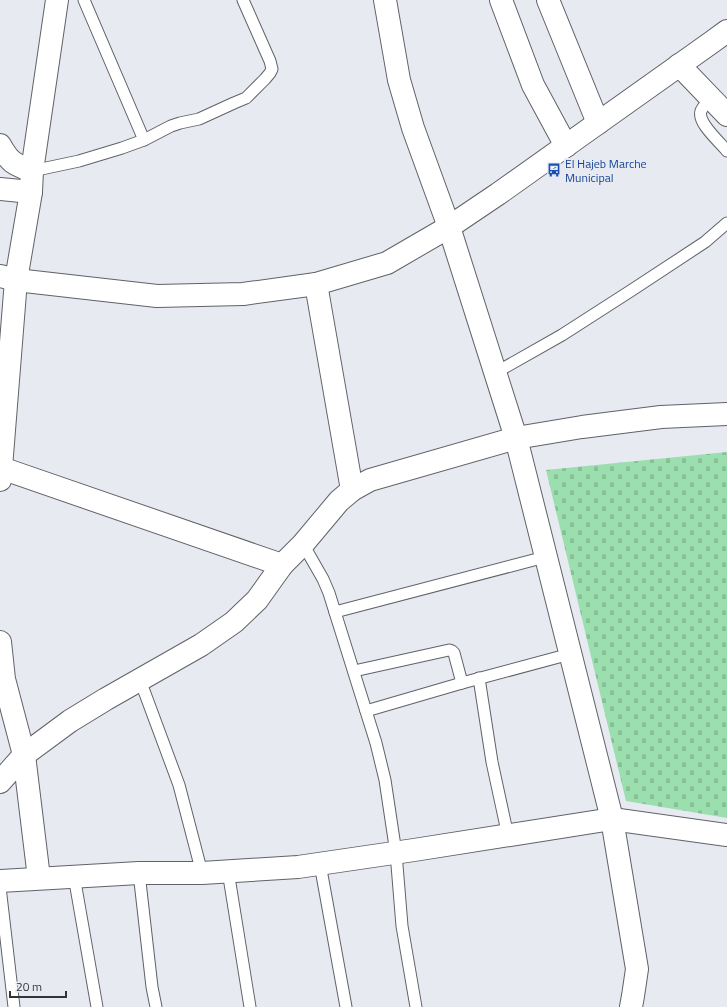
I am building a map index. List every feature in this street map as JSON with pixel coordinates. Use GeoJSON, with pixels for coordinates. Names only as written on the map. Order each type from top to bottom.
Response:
{"type":"FeatureCollection","features":[{"type":"Feature","properties":{"kind":"street"},"geometry":{"type":"LineString","coordinates":[[57,0],[32,181],[8,278],[1,474],[282,566]]}},
{"type":"Feature","properties":{"kind":"street"},"geometry":{"type":"LineString","coordinates":[[501,0],[533,85],[566,146]]}},
{"type":"Feature","properties":{"kind":"street"},"geometry":{"type":"LineString","coordinates":[[548,0],[598,123]]}},
{"type":"Feature","properties":{"kind":"street"},"geometry":{"type":"LineString","coordinates":[[384,1],[399,80],[413,128],[449,227],[516,438],[612,819],[637,969],[634,996],[631,1007]]}},
{"type":"Feature","properties":{"kind":"street"},"geometry":{"type":"LineString","coordinates":[[8,278],[158,296],[243,294],[316,284],[387,264],[449,227],[498,194],[727,31]]}},
{"type":"Feature","properties":{"kind":"street"},"geometry":{"type":"LineString","coordinates":[[680,65],[727,115]]}},
{"type":"Feature","properties":{"kind":"street"},"geometry":{"type":"LineString","coordinates":[[0,145],[10,160],[32,181]]}},
{"type":"Feature","properties":{"kind":"street"},"geometry":{"type":"LineString","coordinates":[[0,189],[32,181]]}},
{"type":"Feature","properties":{"kind":"street"},"geometry":{"type":"LineString","coordinates":[[316,284],[352,490]]}},
{"type":"Feature","properties":{"kind":"street"},"geometry":{"type":"LineString","coordinates":[[0,782],[24,755],[70,721],[201,645],[234,622],[257,600],[282,566],[303,544],[339,500],[352,490],[370,480],[516,438],[582,427],[661,417],[727,414]]}},
{"type":"Feature","properties":{"kind":"street"},"geometry":{"type":"LineString","coordinates":[[0,642],[4,679],[24,755],[39,878]]}},
{"type":"Feature","properties":{"kind":"street"},"geometry":{"type":"LineString","coordinates":[[0,881],[74,876],[139,873],[202,873],[298,867],[612,819],[727,835]]}},
{"type":"Feature","properties":{"kind":"lane"},"geometry":{"type":"LineString","coordinates":[[84,0],[144,140]]}},
{"type":"Feature","properties":{"kind":"lane"},"geometry":{"type":"LineString","coordinates":[[32,181],[79,161],[144,140],[171,126],[199,119],[246,98],[265,79],[272,69],[270,61],[243,0]]}},
{"type":"Feature","properties":{"kind":"lane"},"geometry":{"type":"LineString","coordinates":[[711,98],[700,114],[705,126],[727,151]]}},
{"type":"Feature","properties":{"kind":"lane"},"geometry":{"type":"LineString","coordinates":[[495,373],[562,335],[632,290],[704,242],[727,223]]}},
{"type":"Feature","properties":{"kind":"lane"},"geometry":{"type":"LineString","coordinates":[[303,544],[323,579],[335,612],[376,743],[385,780],[396,853],[402,926],[416,1007]]}},
{"type":"Feature","properties":{"kind":"lane"},"geometry":{"type":"LineString","coordinates":[[335,612],[545,557]]}},
{"type":"Feature","properties":{"kind":"lane"},"geometry":{"type":"LineString","coordinates":[[354,671],[449,650],[454,654],[462,683]]}},
{"type":"Feature","properties":{"kind":"lane"},"geometry":{"type":"LineString","coordinates":[[366,711],[478,678],[570,654]]}},
{"type":"Feature","properties":{"kind":"lane"},"geometry":{"type":"LineString","coordinates":[[478,678],[492,762],[508,836]]}},
{"type":"Feature","properties":{"kind":"lane"},"geometry":{"type":"LineString","coordinates":[[140,680],[179,784],[202,873]]}},
{"type":"Feature","properties":{"kind":"lane"},"geometry":{"type":"LineString","coordinates":[[320,864],[346,1007]]}},
{"type":"Feature","properties":{"kind":"lane"},"geometry":{"type":"LineString","coordinates":[[228,871],[250,1007]]}},
{"type":"Feature","properties":{"kind":"lane"},"geometry":{"type":"LineString","coordinates":[[139,873],[152,987],[156,1007]]}},
{"type":"Feature","properties":{"kind":"lane"},"geometry":{"type":"LineString","coordinates":[[74,876],[97,1007]]}},
{"type":"Feature","properties":{"kind":"lane"},"geometry":{"type":"LineString","coordinates":[[0,887],[14,1007]]}},
{"type":"Feature","properties":{"kind":"green space"},"geometry":{"type":"Polygon","coordinates":[[[727,452],[727,818],[626,801],[546,470],[727,452]]]}},
{"type":"Feature","properties":{"kind":"place","name":"El Hajeb Marche Municipal"},"geometry":{"type":"Point","coordinates":[554,170]}}]}
